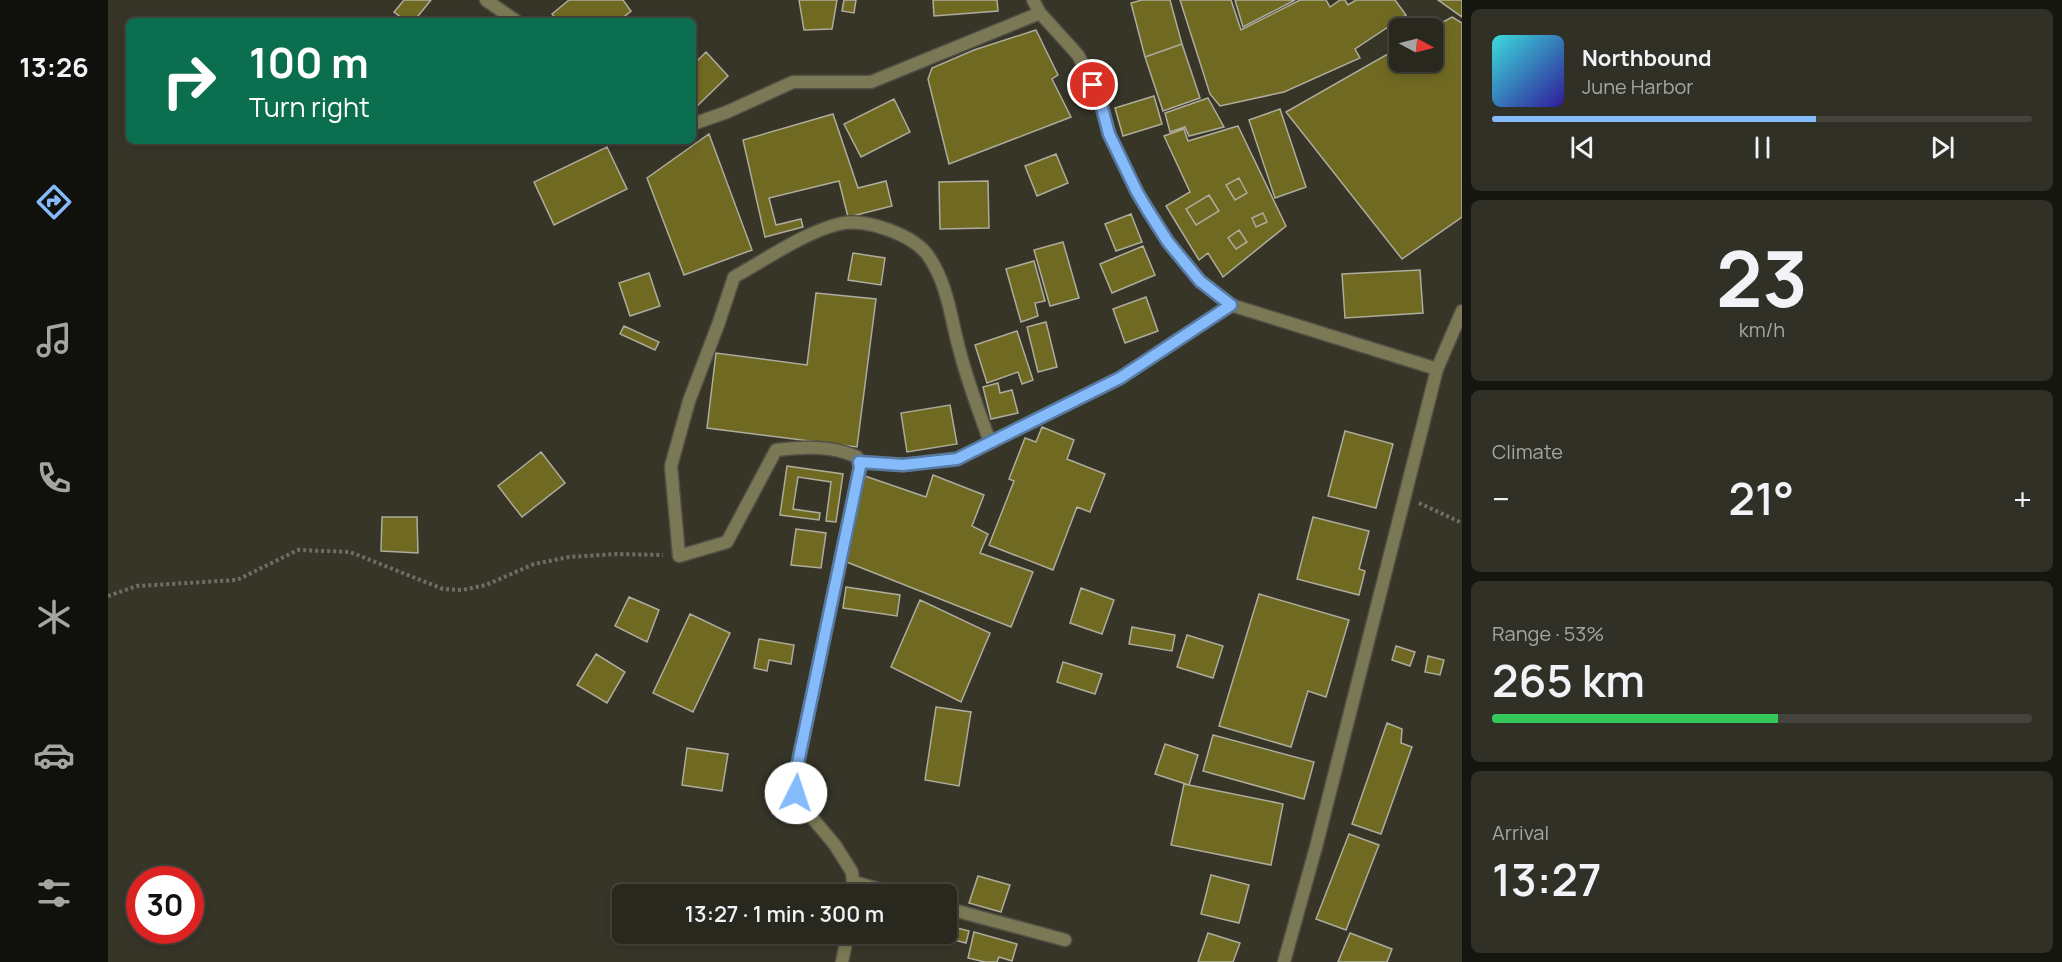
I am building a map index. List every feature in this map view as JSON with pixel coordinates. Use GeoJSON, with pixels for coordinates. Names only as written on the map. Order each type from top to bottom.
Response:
{"type":"FeatureCollection","features":[{"type":"Feature","properties":{"kind":"street"},"geometry":{"type":"LineString","coordinates":[[486,0],[512,18]]}},
{"type":"Feature","properties":{"kind":"street"},"geometry":{"type":"LineString","coordinates":[[1033,0],[1040,13],[1078,55],[1100,100],[1109,134],[1137,192],[1168,242],[1200,281],[1231,305],[1437,369]]}},
{"type":"Feature","properties":{"kind":"street"},"geometry":{"type":"LineString","coordinates":[[696,123],[727,112],[793,82],[871,82],[1040,13]]}},
{"type":"Feature","properties":{"kind":"street"},"geometry":{"type":"LineString","coordinates":[[854,884],[852,872],[835,845],[804,808],[796,793],[795,777],[860,467],[857,457],[850,453],[828,449],[776,450],[727,542],[679,556],[671,466],[689,401],[734,278],[804,238],[841,223],[876,225],[904,236],[929,256],[947,295],[970,388],[990,442]]}},
{"type":"Feature","properties":{"kind":"street"},"geometry":{"type":"LineString","coordinates":[[859,462],[903,465],[957,459],[1120,378],[1231,305]]}},
{"type":"Feature","properties":{"kind":"street"},"geometry":{"type":"LineString","coordinates":[[1284,962],[1316,847],[1437,369],[1462,311]]}},
{"type":"Feature","properties":{"kind":"street"},"geometry":{"type":"LineString","coordinates":[[957,911],[1065,940]]}},
{"type":"Feature","properties":{"kind":"street"},"geometry":{"type":"LineString","coordinates":[[842,962],[846,944]]}},
{"type":"Feature","properties":{"kind":"path"},"geometry":{"type":"LineString","coordinates":[[1404,496],[1462,523]]}},
{"type":"Feature","properties":{"kind":"path"},"geometry":{"type":"LineString","coordinates":[[108,596],[137,586],[237,580],[298,550],[350,552],[443,589],[462,590],[486,585],[534,564],[569,557],[617,554],[679,556]]}},
{"type":"Feature","properties":{"kind":"building"},"geometry":{"type":"Polygon","coordinates":[[[404,0],[431,0],[416,18],[402,18],[394,12],[404,0]]]}},
{"type":"Feature","properties":{"kind":"building"},"geometry":{"type":"Polygon","coordinates":[[[569,0],[623,0],[631,11],[623,18],[555,18],[552,14],[569,0]]]}},
{"type":"Feature","properties":{"kind":"building"},"geometry":{"type":"Polygon","coordinates":[[[799,0],[837,0],[832,29],[804,30],[799,0]]]}},
{"type":"Feature","properties":{"kind":"building"},"geometry":{"type":"Polygon","coordinates":[[[844,0],[856,0],[854,13],[842,11],[844,0]]]}},
{"type":"Feature","properties":{"kind":"building"},"geometry":{"type":"Polygon","coordinates":[[[933,0],[997,0],[998,11],[934,16],[933,0]]]}},
{"type":"Feature","properties":{"kind":"building"},"geometry":{"type":"Polygon","coordinates":[[[1142,0],[1170,0],[1182,44],[1145,57],[1131,3],[1142,0]]]}},
{"type":"Feature","properties":{"kind":"building"},"geometry":{"type":"Polygon","coordinates":[[[1180,0],[1231,0],[1241,30],[1300,0],[1326,0],[1330,7],[1340,0],[1345,0],[1348,5],[1356,0],[1395,0],[1406,15],[1402,18],[1389,18],[1389,26],[1355,49],[1360,58],[1284,92],[1220,106],[1210,94],[1180,0]]]}},
{"type":"Feature","properties":{"kind":"building"},"geometry":{"type":"Polygon","coordinates":[[[1235,0],[1295,0],[1243,27],[1235,0]]]}},
{"type":"Feature","properties":{"kind":"building"},"geometry":{"type":"Polygon","coordinates":[[[1438,0],[1462,0],[1462,17],[1438,0]]]}},
{"type":"Feature","properties":{"kind":"building"},"geometry":{"type":"Polygon","coordinates":[[[1452,17],[1462,23],[1462,217],[1402,259],[1286,112],[1389,53],[1389,72],[1443,72],[1443,22],[1452,17]]]}},
{"type":"Feature","properties":{"kind":"building"},"geometry":{"type":"Polygon","coordinates":[[[1036,30],[1058,75],[1052,79],[1071,117],[949,164],[928,79],[932,68],[974,50],[1036,30]]]}},
{"type":"Feature","properties":{"kind":"building"},"geometry":{"type":"Polygon","coordinates":[[[1182,44],[1200,98],[1163,111],[1145,57],[1182,44]]]}},
{"type":"Feature","properties":{"kind":"building"},"geometry":{"type":"Polygon","coordinates":[[[706,52],[728,76],[696,107],[696,62],[706,52]]]}},
{"type":"Feature","properties":{"kind":"building"},"geometry":{"type":"Polygon","coordinates":[[[1154,96],[1162,124],[1123,136],[1115,108],[1154,96]]]}},
{"type":"Feature","properties":{"kind":"building"},"geometry":{"type":"Polygon","coordinates":[[[1208,98],[1224,127],[1189,136],[1185,127],[1170,132],[1165,113],[1208,98]]]}},
{"type":"Feature","properties":{"kind":"building"},"geometry":{"type":"Polygon","coordinates":[[[894,99],[910,132],[861,157],[844,124],[894,99]]]}},
{"type":"Feature","properties":{"kind":"building"},"geometry":{"type":"Polygon","coordinates":[[[1280,109],[1306,187],[1275,198],[1249,120],[1280,109]]]}},
{"type":"Feature","properties":{"kind":"building"},"geometry":{"type":"Polygon","coordinates":[[[833,114],[858,188],[886,181],[892,206],[848,217],[839,181],[769,198],[776,225],[801,219],[803,227],[765,237],[743,140],[833,114]]]}},
{"type":"Feature","properties":{"kind":"building"},"geometry":{"type":"Polygon","coordinates":[[[1238,126],[1286,226],[1223,277],[1208,253],[1199,260],[1166,206],[1190,192],[1164,136],[1184,129],[1188,141],[1238,126]],[[1239,178],[1226,185],[1235,200],[1247,193],[1239,178]],[[1209,195],[1186,209],[1196,225],[1219,211],[1209,195]],[[1263,213],[1252,218],[1256,227],[1267,222],[1263,213]],[[1239,230],[1228,238],[1236,249],[1247,242],[1239,230]]]}},
{"type":"Feature","properties":{"kind":"building"},"geometry":{"type":"Polygon","coordinates":[[[709,134],[752,250],[684,275],[647,178],[709,134]]]}},
{"type":"Feature","properties":{"kind":"building"},"geometry":{"type":"Polygon","coordinates":[[[607,147],[627,189],[554,225],[534,182],[607,147]]]}},
{"type":"Feature","properties":{"kind":"building"},"geometry":{"type":"Polygon","coordinates":[[[1056,154],[1068,183],[1037,196],[1025,166],[1056,154]]]}},
{"type":"Feature","properties":{"kind":"building"},"geometry":{"type":"Polygon","coordinates":[[[1239,178],[1247,193],[1235,200],[1226,185],[1239,178]]]}},
{"type":"Feature","properties":{"kind":"building"},"geometry":{"type":"Polygon","coordinates":[[[988,181],[989,228],[940,229],[939,182],[988,181]]]}},
{"type":"Feature","properties":{"kind":"building"},"geometry":{"type":"Polygon","coordinates":[[[1209,195],[1219,211],[1196,225],[1186,209],[1209,195]]]}},
{"type":"Feature","properties":{"kind":"building"},"geometry":{"type":"Polygon","coordinates":[[[1263,213],[1267,222],[1256,227],[1252,218],[1263,213]]]}},
{"type":"Feature","properties":{"kind":"building"},"geometry":{"type":"Polygon","coordinates":[[[1131,214],[1142,242],[1116,251],[1105,224],[1131,214]]]}},
{"type":"Feature","properties":{"kind":"building"},"geometry":{"type":"Polygon","coordinates":[[[1239,230],[1247,242],[1236,249],[1228,238],[1239,230]]]}},
{"type":"Feature","properties":{"kind":"building"},"geometry":{"type":"Polygon","coordinates":[[[1063,242],[1079,298],[1050,306],[1034,250],[1063,242]]]}},
{"type":"Feature","properties":{"kind":"building"},"geometry":{"type":"Polygon","coordinates":[[[1143,246],[1155,275],[1112,293],[1100,264],[1143,246]]]}},
{"type":"Feature","properties":{"kind":"building"},"geometry":{"type":"Polygon","coordinates":[[[853,253],[885,258],[881,285],[848,280],[853,253]]]}},
{"type":"Feature","properties":{"kind":"building"},"geometry":{"type":"Polygon","coordinates":[[[1034,261],[1045,301],[1035,303],[1038,316],[1021,322],[1006,269],[1034,261]]]}},
{"type":"Feature","properties":{"kind":"building"},"geometry":{"type":"Polygon","coordinates":[[[1420,270],[1423,313],[1345,318],[1342,274],[1420,270]]]}},
{"type":"Feature","properties":{"kind":"building"},"geometry":{"type":"Polygon","coordinates":[[[649,273],[660,306],[630,316],[619,283],[649,273]]]}},
{"type":"Feature","properties":{"kind":"building"},"geometry":{"type":"Polygon","coordinates":[[[816,293],[876,299],[857,447],[707,428],[716,353],[807,365],[816,293]]]}},
{"type":"Feature","properties":{"kind":"building"},"geometry":{"type":"Polygon","coordinates":[[[1146,297],[1158,331],[1125,343],[1113,309],[1146,297]]]}},
{"type":"Feature","properties":{"kind":"building"},"geometry":{"type":"Polygon","coordinates":[[[1046,322],[1057,367],[1038,372],[1027,327],[1046,322]]]}},
{"type":"Feature","properties":{"kind":"building"},"geometry":{"type":"Polygon","coordinates":[[[624,326],[659,342],[655,350],[620,334],[624,326]]]}},
{"type":"Feature","properties":{"kind":"building"},"geometry":{"type":"Polygon","coordinates":[[[1017,331],[1033,380],[1022,384],[1018,372],[987,383],[975,345],[1017,331]]]}},
{"type":"Feature","properties":{"kind":"building"},"geometry":{"type":"Polygon","coordinates":[[[998,383],[1000,393],[1012,390],[1018,413],[991,419],[983,387],[998,383]]]}},
{"type":"Feature","properties":{"kind":"building"},"geometry":{"type":"Polygon","coordinates":[[[950,405],[957,444],[907,452],[901,413],[950,405]]]}},
{"type":"Feature","properties":{"kind":"building"},"geometry":{"type":"Polygon","coordinates":[[[1042,427],[1074,440],[1067,459],[1105,474],[1090,512],[1077,507],[1053,570],[989,545],[1014,481],[1009,479],[1025,438],[1036,442],[1042,427]]]}},
{"type":"Feature","properties":{"kind":"building"},"geometry":{"type":"Polygon","coordinates":[[[1345,431],[1393,444],[1376,508],[1328,496],[1345,431]]]}},
{"type":"Feature","properties":{"kind":"building"},"geometry":{"type":"Polygon","coordinates":[[[541,452],[565,483],[522,517],[498,486],[541,452]]]}},
{"type":"Feature","properties":{"kind":"building"},"geometry":{"type":"Polygon","coordinates":[[[787,466],[843,474],[836,522],[826,521],[831,482],[798,477],[793,509],[820,513],[819,520],[780,515],[787,466]]]}},
{"type":"Feature","properties":{"kind":"building"},"geometry":{"type":"Polygon","coordinates":[[[862,475],[926,497],[933,475],[984,495],[972,526],[988,534],[980,553],[1033,572],[1011,627],[844,561],[862,475]]]}},
{"type":"Feature","properties":{"kind":"building"},"geometry":{"type":"Polygon","coordinates":[[[382,517],[417,517],[418,553],[381,551],[382,517]]]}},
{"type":"Feature","properties":{"kind":"building"},"geometry":{"type":"Polygon","coordinates":[[[1313,517],[1369,531],[1359,569],[1365,571],[1359,595],[1297,579],[1313,517]]]}},
{"type":"Feature","properties":{"kind":"building"},"geometry":{"type":"Polygon","coordinates":[[[796,529],[826,533],[821,568],[791,565],[796,529]]]}},
{"type":"Feature","properties":{"kind":"building"},"geometry":{"type":"Polygon","coordinates":[[[846,587],[900,595],[897,616],[843,608],[846,587]]]}},
{"type":"Feature","properties":{"kind":"building"},"geometry":{"type":"Polygon","coordinates":[[[1081,588],[1114,600],[1102,634],[1070,623],[1081,588]]]}},
{"type":"Feature","properties":{"kind":"building"},"geometry":{"type":"Polygon","coordinates":[[[1259,594],[1349,620],[1326,697],[1308,691],[1291,747],[1219,726],[1259,594]]]}},
{"type":"Feature","properties":{"kind":"building"},"geometry":{"type":"Polygon","coordinates":[[[629,597],[659,610],[647,642],[615,626],[629,597]]]}},
{"type":"Feature","properties":{"kind":"building"},"geometry":{"type":"Polygon","coordinates":[[[920,600],[990,633],[961,702],[891,667],[920,600]]]}},
{"type":"Feature","properties":{"kind":"building"},"geometry":{"type":"Polygon","coordinates":[[[690,614],[730,633],[693,712],[653,693],[690,614]]]}},
{"type":"Feature","properties":{"kind":"building"},"geometry":{"type":"Polygon","coordinates":[[[1132,627],[1175,635],[1172,651],[1129,644],[1132,627]]]}},
{"type":"Feature","properties":{"kind":"building"},"geometry":{"type":"Polygon","coordinates":[[[1187,635],[1223,646],[1213,678],[1177,667],[1187,635]]]}},
{"type":"Feature","properties":{"kind":"building"},"geometry":{"type":"Polygon","coordinates":[[[759,639],[794,645],[791,664],[769,660],[767,671],[754,668],[759,639]]]}},
{"type":"Feature","properties":{"kind":"building"},"geometry":{"type":"Polygon","coordinates":[[[1396,646],[1415,652],[1410,666],[1392,660],[1396,646]]]}},
{"type":"Feature","properties":{"kind":"building"},"geometry":{"type":"Polygon","coordinates":[[[596,654],[625,672],[607,703],[577,685],[596,654]]]}},
{"type":"Feature","properties":{"kind":"building"},"geometry":{"type":"Polygon","coordinates":[[[1428,656],[1444,660],[1440,675],[1425,672],[1428,656]]]}},
{"type":"Feature","properties":{"kind":"building"},"geometry":{"type":"Polygon","coordinates":[[[1063,662],[1102,674],[1095,694],[1057,682],[1063,662]]]}},
{"type":"Feature","properties":{"kind":"building"},"geometry":{"type":"Polygon","coordinates":[[[936,707],[971,712],[959,786],[925,780],[936,707]]]}},
{"type":"Feature","properties":{"kind":"building"},"geometry":{"type":"Polygon","coordinates":[[[1387,723],[1402,729],[1401,743],[1412,747],[1381,834],[1352,824],[1387,723]]]}},
{"type":"Feature","properties":{"kind":"building"},"geometry":{"type":"Polygon","coordinates":[[[1213,735],[1314,762],[1304,799],[1203,771],[1213,735]]]}},
{"type":"Feature","properties":{"kind":"building"},"geometry":{"type":"Polygon","coordinates":[[[1165,744],[1198,755],[1189,785],[1155,774],[1165,744]]]}},
{"type":"Feature","properties":{"kind":"building"},"geometry":{"type":"Polygon","coordinates":[[[687,748],[728,754],[722,791],[682,785],[687,748]]]}},
{"type":"Feature","properties":{"kind":"building"},"geometry":{"type":"Polygon","coordinates":[[[1184,784],[1283,804],[1271,865],[1171,845],[1184,784]]]}},
{"type":"Feature","properties":{"kind":"building"},"geometry":{"type":"Polygon","coordinates":[[[1349,834],[1379,845],[1346,930],[1316,919],[1349,834]]]}},
{"type":"Feature","properties":{"kind":"building"},"geometry":{"type":"Polygon","coordinates":[[[1211,875],[1249,885],[1239,923],[1201,914],[1211,875]]]}},
{"type":"Feature","properties":{"kind":"building"},"geometry":{"type":"Polygon","coordinates":[[[978,876],[1010,885],[1001,912],[969,903],[978,876]]]}},
{"type":"Feature","properties":{"kind":"building"},"geometry":{"type":"Polygon","coordinates":[[[957,928],[969,931],[966,943],[957,941],[957,928]]]}},
{"type":"Feature","properties":{"kind":"building"},"geometry":{"type":"Polygon","coordinates":[[[974,932],[1017,944],[1012,961],[999,957],[997,962],[968,958],[974,932]]]}},
{"type":"Feature","properties":{"kind":"building"},"geometry":{"type":"Polygon","coordinates":[[[1208,933],[1240,943],[1233,962],[1198,962],[1208,933]]]}},
{"type":"Feature","properties":{"kind":"building"},"geometry":{"type":"Polygon","coordinates":[[[1350,933],[1392,949],[1387,962],[1338,962],[1350,933]]]}},
{"type":"Feature","properties":{"kind":"route"},"geometry":{"type":"LineString","coordinates":[[796,793],[795,777],[860,467],[859,462],[903,465],[957,459],[1120,378],[1231,305],[1200,281],[1168,242],[1147,209],[1109,134],[1100,100],[1093,85]]}}]}
